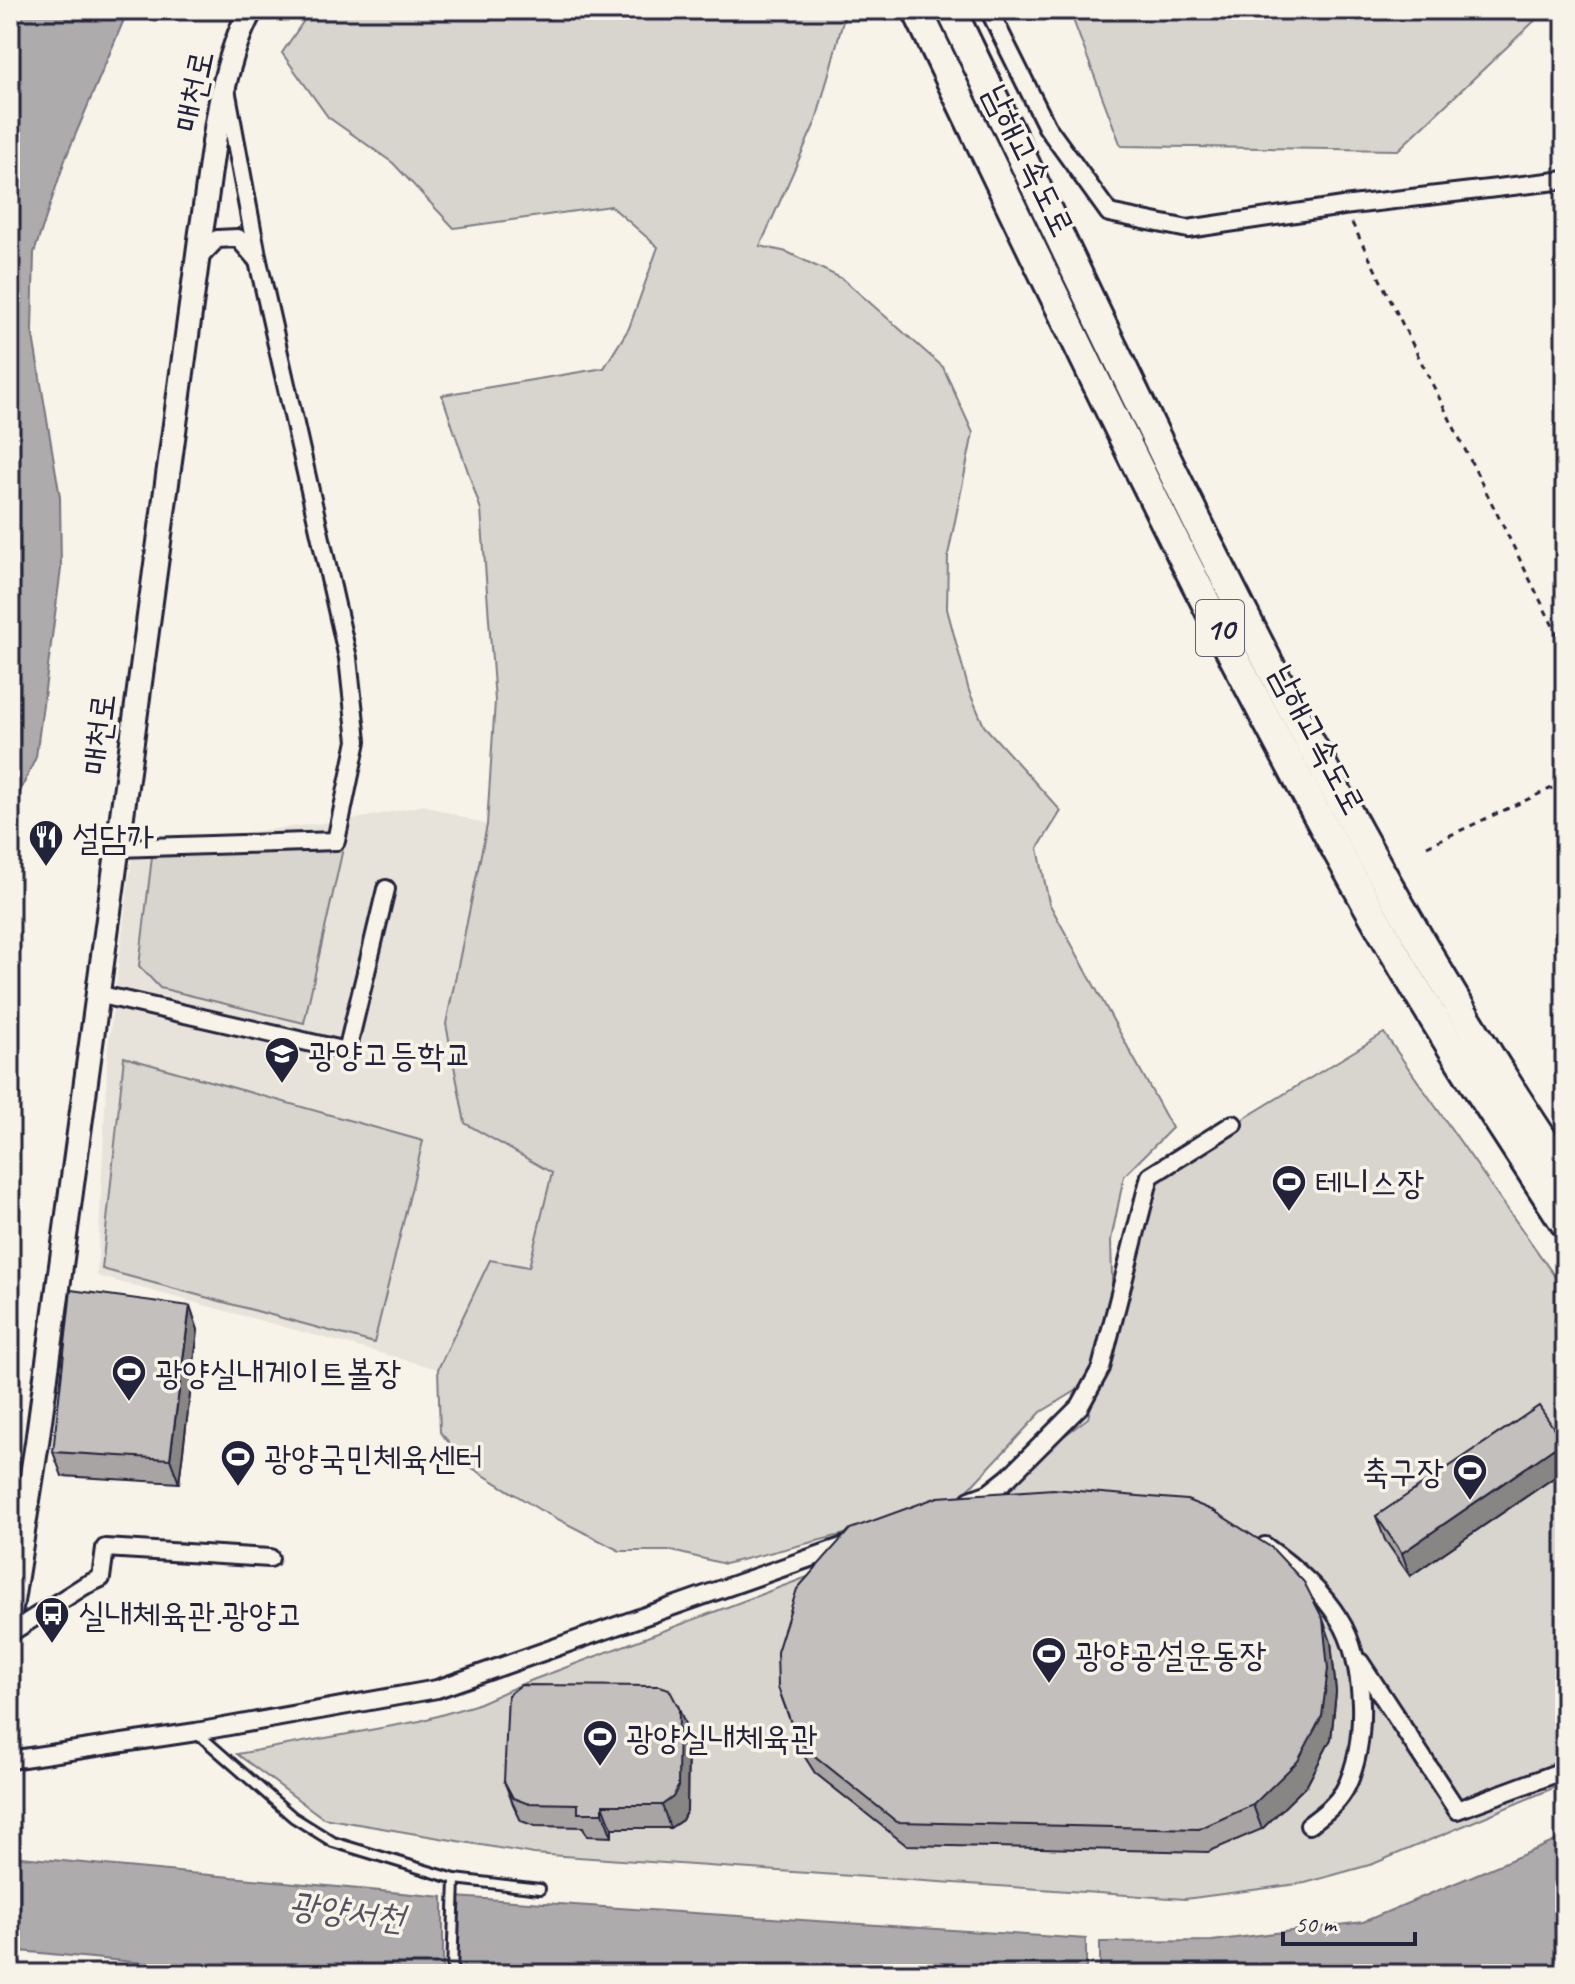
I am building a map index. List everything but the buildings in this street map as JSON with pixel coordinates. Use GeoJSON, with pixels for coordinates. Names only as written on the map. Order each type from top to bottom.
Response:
{"type":"FeatureCollection","features":[{"type":"Feature","properties":{"kind":"highway","name":"남해고속도로"},"geometry":{"type":"LineString","coordinates":[[917,10],[1131,453],[1286,758],[1393,950],[1565,1223]]}},
{"type":"Feature","properties":{"kind":"highway","name":"남해고속도로"},"geometry":{"type":"LineString","coordinates":[[951,10],[1311,745],[1417,938],[1565,1173]]}},
{"type":"Feature","properties":{"kind":"main road","name":"매천로"},"geometry":{"type":"LineString","coordinates":[[10,1614],[16,1537],[97,994],[198,259],[226,85],[242,26],[251,10]]}},
{"type":"Feature","properties":{"kind":"street"},"geometry":{"type":"LineString","coordinates":[[989,10],[1047,127],[1109,213],[1188,229],[1343,206],[1565,180]]}},
{"type":"Feature","properties":{"kind":"street"},"geometry":{"type":"LineString","coordinates":[[117,848],[336,841],[357,741],[348,658],[258,261],[226,85]]}},
{"type":"Feature","properties":{"kind":"street"},"geometry":{"type":"LineString","coordinates":[[198,259],[217,239],[238,238],[258,261]]}},
{"type":"Feature","properties":{"kind":"street"},"geometry":{"type":"LineString","coordinates":[[97,994],[347,1051],[386,889]]}},
{"type":"Feature","properties":{"kind":"street"},"geometry":{"type":"LineString","coordinates":[[998,1504],[952,1507],[989,1493],[1080,1406],[1101,1368],[1150,1176],[1233,1124]]}},
{"type":"Feature","properties":{"kind":"street"},"geometry":{"type":"LineString","coordinates":[[1248,1536],[1288,1563],[1339,1618],[1359,1661],[1457,1810],[1565,1770]]}},
{"type":"Feature","properties":{"kind":"street"},"geometry":{"type":"LineString","coordinates":[[10,1760],[196,1732],[450,1686],[866,1538]]}},
{"type":"Feature","properties":{"kind":"street"},"geometry":{"type":"LineString","coordinates":[[10,1633],[101,1578],[105,1548],[270,1558]]}},
{"type":"Feature","properties":{"kind":"street"},"geometry":{"type":"LineString","coordinates":[[1309,1825],[1333,1806],[1351,1773],[1360,1722],[1359,1661]]}},
{"type":"Feature","properties":{"kind":"lane"},"geometry":{"type":"LineString","coordinates":[[196,1732],[293,1817],[333,1842],[455,1879],[540,1889]]}},
{"type":"Feature","properties":{"kind":"lane"},"geometry":{"type":"LineString","coordinates":[[452,1974],[455,1879]]}},
{"type":"Feature","properties":{"kind":"path"},"geometry":{"type":"LineString","coordinates":[[1343,206],[1565,650]]}},
{"type":"Feature","properties":{"kind":"path"},"geometry":{"type":"LineString","coordinates":[[1427,846],[1565,782]]}},
{"type":"Feature","properties":{"kind":"shaded area"},"geometry":{"type":"Polygon","coordinates":[[[311,10],[846,10],[816,121],[760,246],[787,252],[843,279],[943,367],[973,433],[948,555],[947,609],[969,691],[984,726],[1061,811],[1038,848],[1049,903],[1172,1128],[1124,1176],[1111,1240],[1113,1315],[1150,1176],[1384,1033],[1565,1291],[1565,1783],[1373,1864],[1305,1883],[1185,1899],[534,1854],[323,1818],[237,1754],[420,1721],[475,1705],[527,1682],[810,1576],[968,1508],[1088,1418],[1108,1339],[1094,1380],[1041,1412],[952,1507],[725,1564],[672,1551],[620,1551],[540,1510],[469,1466],[440,1432],[438,1369],[490,1260],[529,1267],[552,1173],[465,1123],[446,1024],[487,825],[495,701],[481,510],[442,395],[604,368],[629,328],[658,247],[611,206],[454,228],[393,163],[328,117],[282,53],[311,10]]]}},
{"type":"Feature","properties":{"kind":"shaded area"},"geometry":{"type":"Polygon","coordinates":[[[1073,10],[1546,10],[1398,150],[1121,146],[1072,17],[1073,10]]]}},
{"type":"Feature","properties":{"kind":"shaded area","name":"광양고등학교"},"geometry":{"type":"Polygon","coordinates":[[[424,805],[487,825],[446,1024],[465,1123],[552,1173],[529,1268],[490,1260],[438,1369],[97,1276],[108,1047],[133,847],[362,818],[424,805]]]}},
{"type":"Feature","properties":{"kind":"shaded area"},"geometry":{"type":"Polygon","coordinates":[[[346,835],[304,1023],[160,988],[139,966],[154,840],[346,835]]]}},
{"type":"Feature","properties":{"kind":"shaded area"},"geometry":{"type":"Polygon","coordinates":[[[124,1057],[423,1141],[374,1343],[102,1269],[124,1057]]]}},
{"type":"Feature","properties":{"kind":"water"},"geometry":{"type":"Polygon","coordinates":[[[10,10],[128,10],[66,157],[34,253],[32,330],[60,497],[61,569],[36,757],[10,814],[10,10]]]}},
{"type":"Feature","properties":{"kind":"water"},"geometry":{"type":"Polygon","coordinates":[[[1565,1837],[1565,1974],[1100,1974],[1100,1942],[1212,1941],[1363,1922],[1565,1837]]]}},
{"type":"Feature","properties":{"kind":"water","name":"광양서천"},"geometry":{"type":"Polygon","coordinates":[[[10,1856],[443,1897],[443,1974],[258,1974],[10,1950],[10,1856]]]}},
{"type":"Feature","properties":{"kind":"water"},"geometry":{"type":"Polygon","coordinates":[[[455,1897],[1086,1939],[1086,1974],[452,1974],[455,1897]]]}},
{"type":"Feature","properties":{"kind":"place","name":"설담가"},"geometry":{"type":"Point","coordinates":[46,868]}},
{"type":"Feature","properties":{"kind":"place","name":"광양고등학교"},"geometry":{"type":"Point","coordinates":[282,1085]}},
{"type":"Feature","properties":{"kind":"place","name":"테니스장"},"geometry":{"type":"Point","coordinates":[1289,1213]}},
{"type":"Feature","properties":{"kind":"place","name":"광양실내게이트볼장"},"geometry":{"type":"Point","coordinates":[129,1403]}},
{"type":"Feature","properties":{"kind":"place","name":"광양국민체육센터"},"geometry":{"type":"Point","coordinates":[238,1488]}},
{"type":"Feature","properties":{"kind":"place","name":"축구장"},"geometry":{"type":"Point","coordinates":[1470,1502]}},
{"type":"Feature","properties":{"kind":"place","name":"실내체육관.광양고"},"geometry":{"type":"Point","coordinates":[52,1645]}},
{"type":"Feature","properties":{"kind":"place","name":"광양공설운동장"},"geometry":{"type":"Point","coordinates":[1049,1685]}},
{"type":"Feature","properties":{"kind":"place","name":"광양실내체육관"},"geometry":{"type":"Point","coordinates":[600,1768]}}]}
